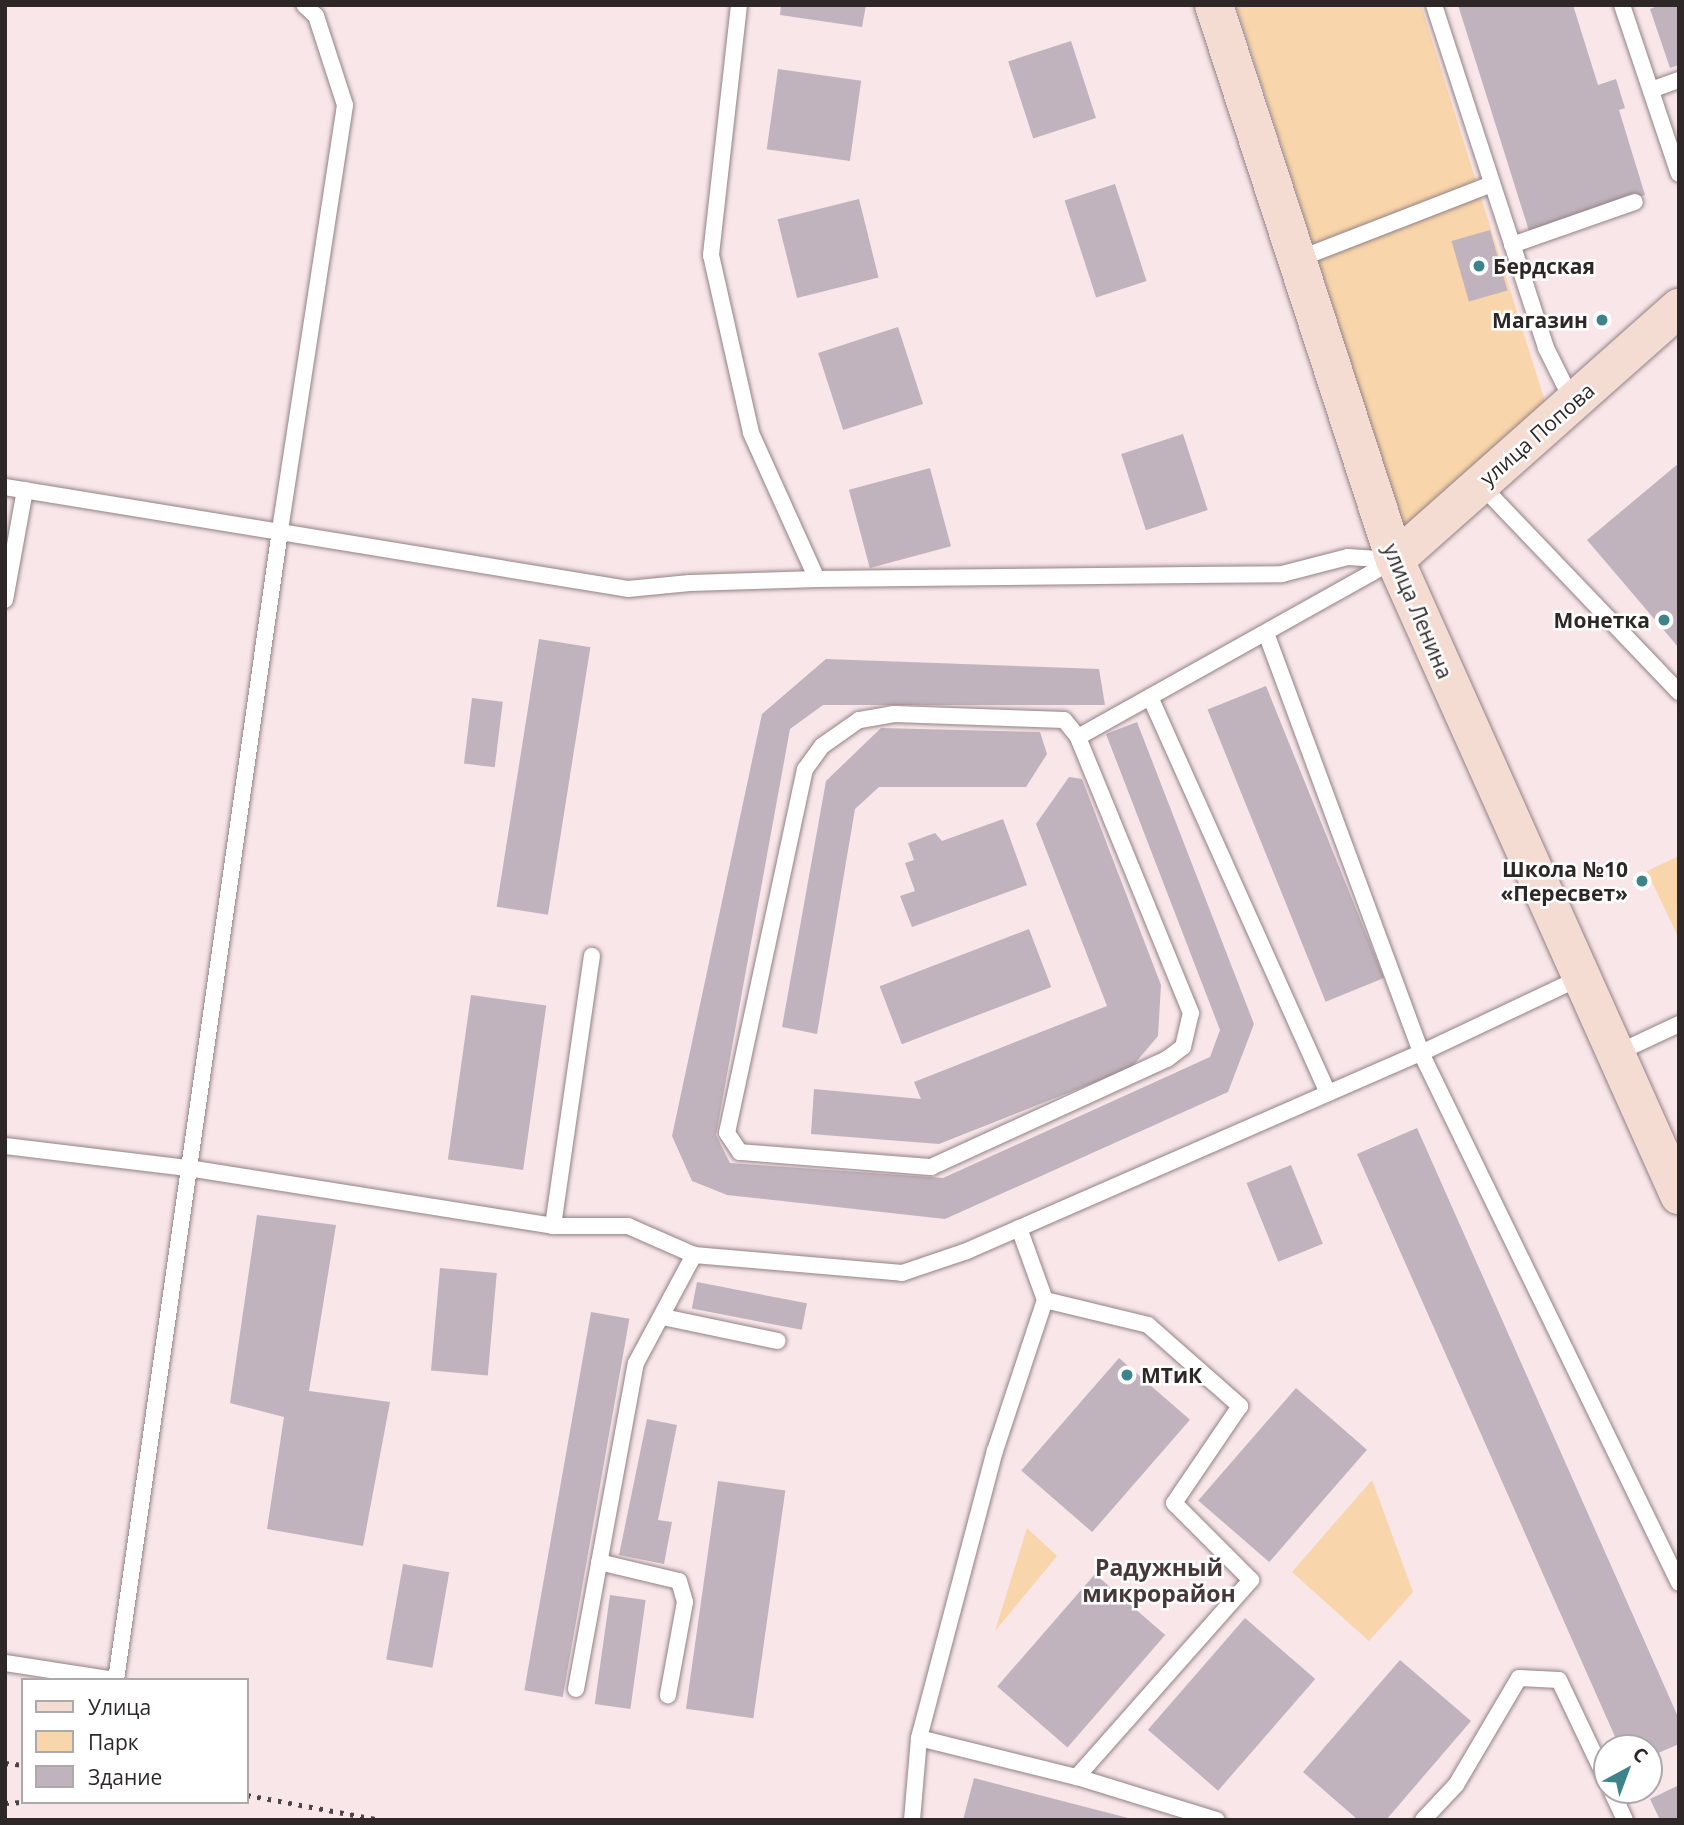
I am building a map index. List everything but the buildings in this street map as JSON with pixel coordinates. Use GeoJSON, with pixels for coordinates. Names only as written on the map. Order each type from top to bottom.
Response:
{"type":"FeatureCollection","features":[{"type":"Feature","properties":{"kind":"street","name":"улица Ленина"},"geometry":{"type":"LineString","coordinates":[[1214,5],[1395,560],[1679,1195]]}},
{"type":"Feature","properties":{"kind":"street","name":"улица Попова"},"geometry":{"type":"LineString","coordinates":[[1395,560],[1679,308]]}},
{"type":"Feature","properties":{"kind":"lane"},"geometry":{"type":"LineString","coordinates":[[116,1678],[280,530],[345,105],[316,16],[304,5]]}},
{"type":"Feature","properties":{"kind":"lane"},"geometry":{"type":"LineString","coordinates":[[739,5],[711,255],[751,433],[817,579]]}},
{"type":"Feature","properties":{"kind":"lane"},"geometry":{"type":"LineString","coordinates":[[1434,5],[1546,348],[1573,402]]}},
{"type":"Feature","properties":{"kind":"lane"},"geometry":{"type":"LineString","coordinates":[[1622,5],[1679,174]]}},
{"type":"Feature","properties":{"kind":"lane"},"geometry":{"type":"LineString","coordinates":[[1650,90],[1679,80]]}},
{"type":"Feature","properties":{"kind":"lane"},"geometry":{"type":"LineString","coordinates":[[1296,260],[1492,184]]}},
{"type":"Feature","properties":{"kind":"lane"},"geometry":{"type":"LineString","coordinates":[[1512,245],[1636,202]]}},
{"type":"Feature","properties":{"kind":"lane"},"geometry":{"type":"LineString","coordinates":[[1480,484],[1679,692]]}},
{"type":"Feature","properties":{"kind":"lane"},"geometry":{"type":"LineString","coordinates":[[5,487],[628,589],[690,583],[817,579],[1282,574],[1348,557],[1395,560]]}},
{"type":"Feature","properties":{"kind":"lane"},"geometry":{"type":"LineString","coordinates":[[5,600],[25,490]]}},
{"type":"Feature","properties":{"kind":"lane"},"geometry":{"type":"LineString","coordinates":[[1078,737],[1395,560]]}},
{"type":"Feature","properties":{"kind":"lane"},"geometry":{"type":"LineString","coordinates":[[1266,633],[1421,1053],[1679,1583]]}},
{"type":"Feature","properties":{"kind":"lane"},"geometry":{"type":"LineString","coordinates":[[1150,697],[1328,1093]]}},
{"type":"Feature","properties":{"kind":"lane"},"geometry":{"type":"LineString","coordinates":[[894,714],[1063,720],[1078,737],[1191,1013],[1183,1047],[1167,1059],[931,1167],[740,1152],[727,1133],[805,769],[822,746],[859,720],[894,714]]}},
{"type":"Feature","properties":{"kind":"lane"},"geometry":{"type":"LineString","coordinates":[[553,1226],[592,956]]}},
{"type":"Feature","properties":{"kind":"lane"},"geometry":{"type":"LineString","coordinates":[[5,1146],[188,1168],[553,1226],[628,1226],[694,1255],[902,1273],[1019,1228],[1421,1053],[1580,978]]}},
{"type":"Feature","properties":{"kind":"lane"},"geometry":{"type":"LineString","coordinates":[[1615,1054],[1679,1024]]}},
{"type":"Feature","properties":{"kind":"lane"},"geometry":{"type":"LineString","coordinates":[[912,1820],[919,1738],[995,1451],[1045,1300],[1019,1228]]}},
{"type":"Feature","properties":{"kind":"lane"},"geometry":{"type":"LineString","coordinates":[[576,1689],[636,1363],[694,1255]]}},
{"type":"Feature","properties":{"kind":"lane"},"geometry":{"type":"LineString","coordinates":[[1045,1300],[1148,1325],[1240,1406],[1174,1503],[1251,1580],[1077,1777]]}},
{"type":"Feature","properties":{"kind":"lane"},"geometry":{"type":"LineString","coordinates":[[663,1317],[778,1341]]}},
{"type":"Feature","properties":{"kind":"lane"},"geometry":{"type":"LineString","coordinates":[[599,1562],[679,1581],[685,1602],[668,1695]]}},
{"type":"Feature","properties":{"kind":"lane"},"geometry":{"type":"LineString","coordinates":[[5,1663],[103,1678]]}},
{"type":"Feature","properties":{"kind":"lane"},"geometry":{"type":"LineString","coordinates":[[1423,1820],[1456,1786],[1519,1678],[1559,1680],[1593,1752]]}},
{"type":"Feature","properties":{"kind":"lane"},"geometry":{"type":"LineString","coordinates":[[919,1738],[1077,1777],[1217,1820]]}},
{"type":"Feature","properties":{"kind":"lane"},"geometry":{"type":"LineString","coordinates":[[1618,1804],[1625,1820]]}},
{"type":"Feature","properties":{"kind":"green space"},"geometry":{"type":"Polygon","coordinates":[[[1236,5],[1421,5],[1547,408],[1405,530],[1236,5]]]}},
{"type":"Feature","properties":{"kind":"green space"},"geometry":{"type":"Polygon","coordinates":[[[1679,856],[1679,939],[1647,871],[1679,856]]]}},
{"type":"Feature","properties":{"kind":"green space"},"geometry":{"type":"Polygon","coordinates":[[[1372,1480],[1413,1592],[1369,1641],[1292,1572],[1372,1480]]]}},
{"type":"Feature","properties":{"kind":"green space"},"geometry":{"type":"Polygon","coordinates":[[[1027,1528],[1057,1556],[995,1631],[1027,1528]]]}},
{"type":"Feature","properties":{"kind":"railway"},"geometry":{"type":"LineString","coordinates":[[5,1763],[21,1765]]}},
{"type":"Feature","properties":{"kind":"railway"},"geometry":{"type":"LineString","coordinates":[[248,1795],[381,1820]]}},
{"type":"Feature","properties":{"kind":"railway"},"geometry":{"type":"LineString","coordinates":[[5,1803],[21,1802]]}},
{"type":"Feature","properties":{"kind":"place","name":"Бердская"},"geometry":{"type":"Point","coordinates":[1479,266]}},
{"type":"Feature","properties":{"kind":"place","name":"Магазин"},"geometry":{"type":"Point","coordinates":[1602,320]}},
{"type":"Feature","properties":{"kind":"place","name":"Монетка"},"geometry":{"type":"Point","coordinates":[1664,620]}},
{"type":"Feature","properties":{"kind":"place","name":"Школа №10 «Пересвет»"},"geometry":{"type":"Point","coordinates":[1642,881]}},
{"type":"Feature","properties":{"kind":"place","name":"МТиК"},"geometry":{"type":"Point","coordinates":[1127,1375]}},
{"type":"Feature","properties":{"kind":"district","name":"Радужный микрорайон"},"geometry":{"type":"Point","coordinates":[1159,1580]}}]}
